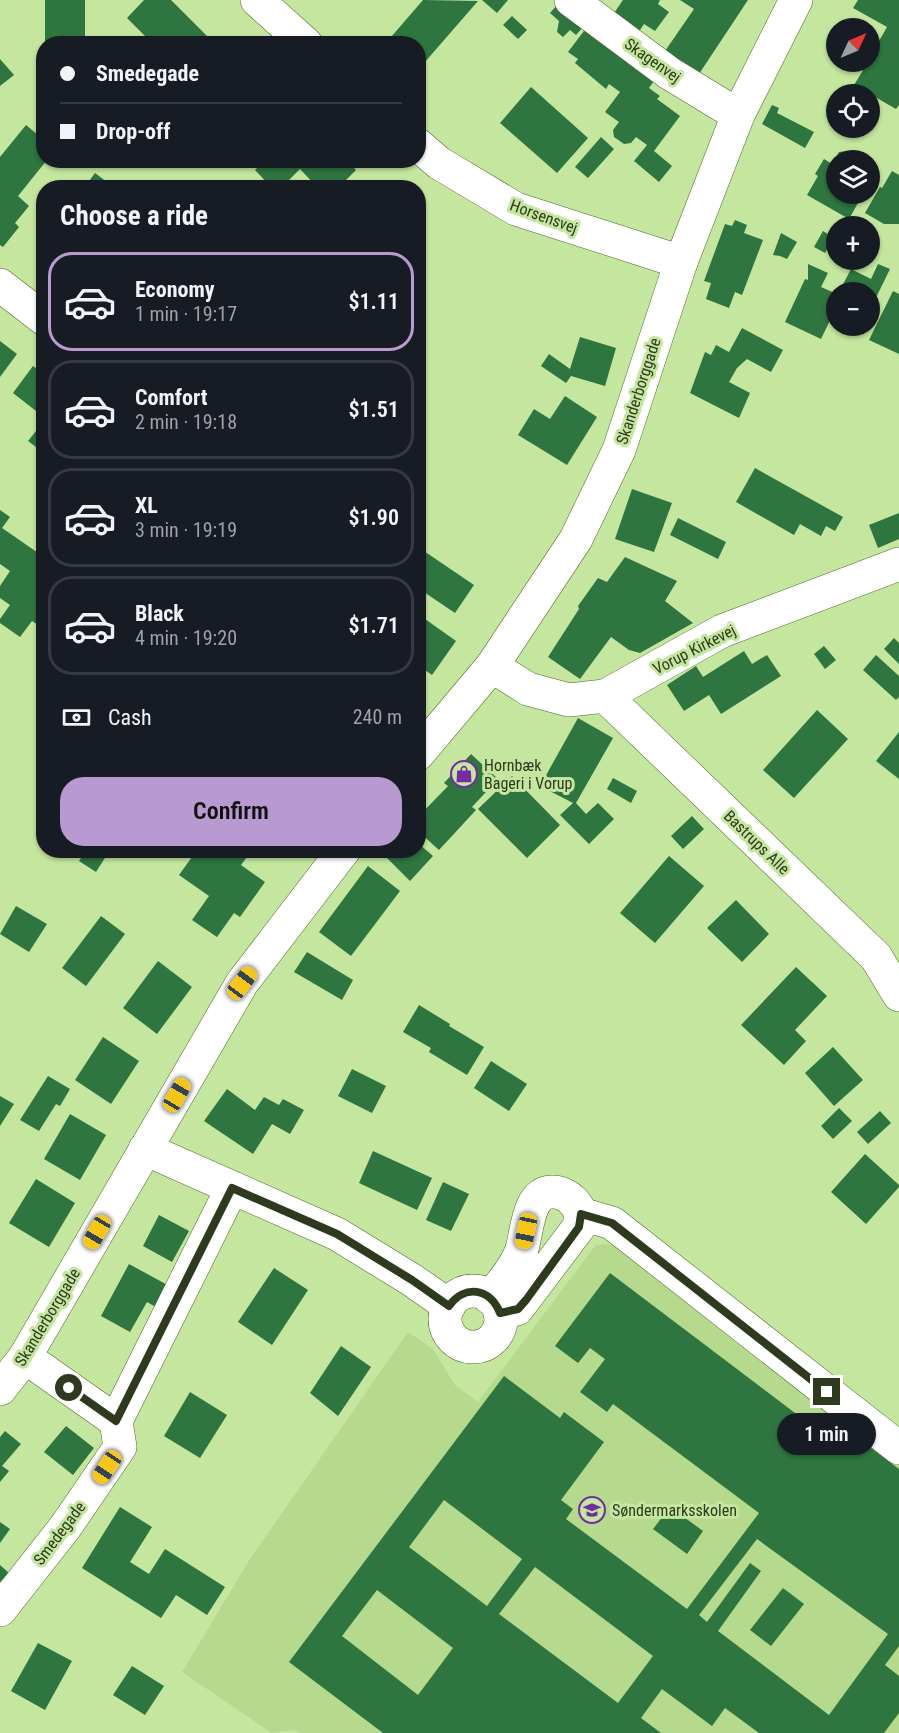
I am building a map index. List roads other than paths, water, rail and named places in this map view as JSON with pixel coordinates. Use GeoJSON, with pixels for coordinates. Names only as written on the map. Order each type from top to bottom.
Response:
{"type":"FeatureCollection","features":[{"type":"Feature","properties":{"kind":"street"},"geometry":{"type":"LineString","coordinates":[[257,0],[297,36]]}},
{"type":"Feature","properties":{"kind":"street","name":"Skagenvej"},"geometry":{"type":"LineString","coordinates":[[571,0],[669,74],[738,115]]}},
{"type":"Feature","properties":{"kind":"street","name":"Skanderborggade"},"geometry":{"type":"LineString","coordinates":[[426,743],[492,666],[576,539],[619,450],[681,262],[738,115],[796,0]]}},
{"type":"Feature","properties":{"kind":"street","name":"Horsensvej"},"geometry":{"type":"LineString","coordinates":[[426,152],[439,163],[516,209],[681,262]]}},
{"type":"Feature","properties":{"kind":"street"},"geometry":{"type":"LineString","coordinates":[[0,285],[36,313]]}},
{"type":"Feature","properties":{"kind":"street","name":"Vorup Kirkevej"},"geometry":{"type":"LineString","coordinates":[[492,666],[528,689],[569,700],[605,696],[722,632],[899,564]]}},
{"type":"Feature","properties":{"kind":"street","name":"Bastrups Alle"},"geometry":{"type":"LineString","coordinates":[[605,696],[876,957],[899,994]]}},
{"type":"Feature","properties":{"kind":"street","name":"Skanderborggade"},"geometry":{"type":"LineString","coordinates":[[0,1389],[25,1357],[242,983],[338,858]]}},
{"type":"Feature","properties":{"kind":"street"},"geometry":{"type":"LineString","coordinates":[[145,1149],[337,1234],[412,1280],[449,1306]]}},
{"type":"Feature","properties":{"kind":"street"},"geometry":{"type":"LineString","coordinates":[[25,1357],[116,1421],[232,1188]]}},
{"type":"Feature","properties":{"kind":"street"},"geometry":{"type":"LineString","coordinates":[[449,1306],[445,1318],[450,1336],[465,1346],[480,1346],[493,1338],[498,1330],[495,1306],[521,1250],[530,1211],[539,1197],[549,1191],[561,1193],[574,1202],[581,1214],[579,1227],[518,1309],[495,1306],[479,1292],[469,1292],[455,1298],[449,1306]]}},
{"type":"Feature","properties":{"kind":"street"},"geometry":{"type":"LineString","coordinates":[[581,1214],[612,1223],[899,1448]]}},
{"type":"Feature","properties":{"kind":"street","name":"Smedegade"},"geometry":{"type":"LineString","coordinates":[[0,1610],[66,1526],[120,1447],[116,1421]]}},
{"type":"Feature","properties":{"kind":"place","name":"Hornbæk Bageri i Vorup"},"geometry":{"type":"Point","coordinates":[464,774]}},
{"type":"Feature","properties":{"kind":"place","name":"Søndermarksskolen"},"geometry":{"type":"Point","coordinates":[592,1510]}}]}
